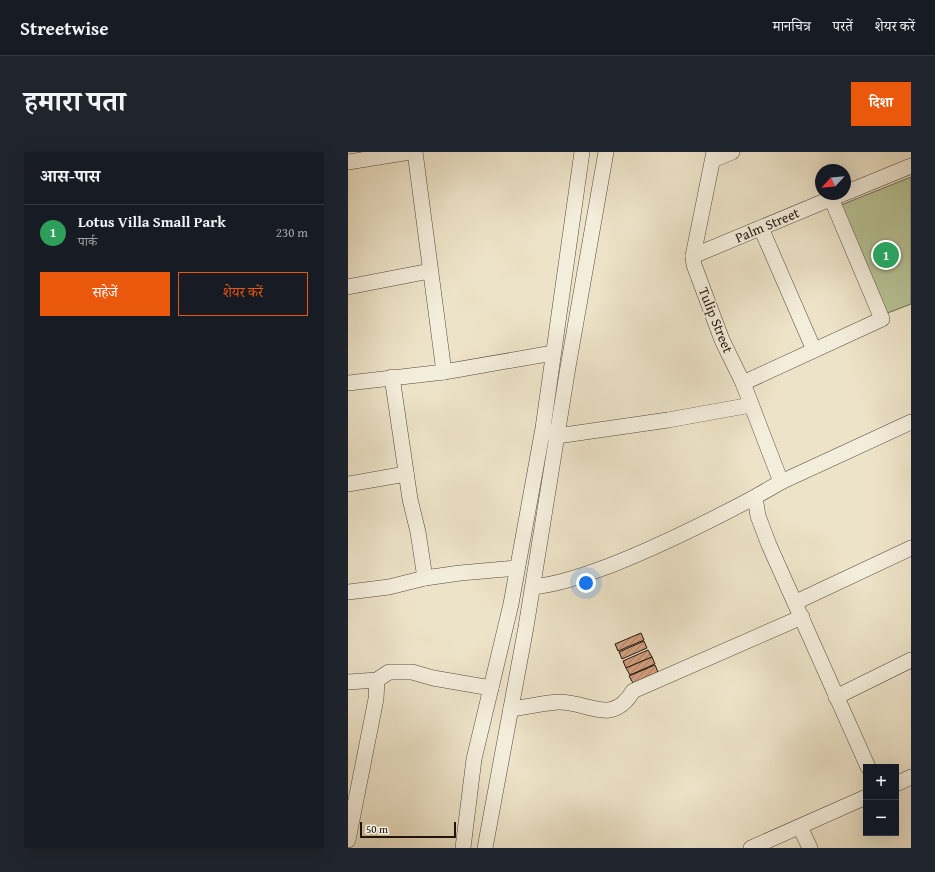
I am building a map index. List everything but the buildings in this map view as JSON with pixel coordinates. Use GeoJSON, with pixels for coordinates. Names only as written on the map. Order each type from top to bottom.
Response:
{"type":"FeatureCollection","features":[{"type":"Feature","properties":{"kind":"street"},"geometry":{"type":"LineString","coordinates":[[348,162],[410,152]]}},
{"type":"Feature","properties":{"kind":"street"},"geometry":{"type":"LineString","coordinates":[[415,152],[444,372]]}},
{"type":"Feature","properties":{"kind":"street"},"geometry":{"type":"LineString","coordinates":[[463,848],[474,759],[517,568],[543,428],[582,152]]}},
{"type":"Feature","properties":{"kind":"street"},"geometry":{"type":"LineString","coordinates":[[485,848],[533,587],[557,436],[606,152]]}},
{"type":"Feature","properties":{"kind":"street"},"geometry":{"type":"LineString","coordinates":[[694,261],[714,156],[732,152]]}},
{"type":"Feature","properties":{"kind":"street"},"geometry":{"type":"LineString","coordinates":[[851,191],[911,166]]}},
{"type":"Feature","properties":{"kind":"street","name":"Palm Street"},"geometry":{"type":"LineString","coordinates":[[694,261],[761,228],[827,200]]}},
{"type":"Feature","properties":{"kind":"street"},"geometry":{"type":"LineString","coordinates":[[743,383],[882,319],[837,200]]}},
{"type":"Feature","properties":{"kind":"street"},"geometry":{"type":"LineString","coordinates":[[761,228],[814,350]]}},
{"type":"Feature","properties":{"kind":"street","name":"Tulip Street"},"geometry":{"type":"LineString","coordinates":[[694,261],[722,340],[743,383],[781,482]]}},
{"type":"Feature","properties":{"kind":"street"},"geometry":{"type":"LineString","coordinates":[[348,287],[430,270]]}},
{"type":"Feature","properties":{"kind":"street"},"geometry":{"type":"LineString","coordinates":[[348,383],[444,372],[553,353]]}},
{"type":"Feature","properties":{"kind":"street"},"geometry":{"type":"LineString","coordinates":[[392,377],[406,474],[418,532],[425,578]]}},
{"type":"Feature","properties":{"kind":"street"},"geometry":{"type":"LineString","coordinates":[[543,428],[557,436],[668,420],[751,405]]}},
{"type":"Feature","properties":{"kind":"street"},"geometry":{"type":"LineString","coordinates":[[533,587],[563,582],[645,552],[755,497],[781,482],[911,422]]}},
{"type":"Feature","properties":{"kind":"street"},"geometry":{"type":"LineString","coordinates":[[348,484],[406,474]]}},
{"type":"Feature","properties":{"kind":"street"},"geometry":{"type":"LineString","coordinates":[[755,497],[758,516],[769,545],[796,602],[836,697],[867,764]]}},
{"type":"Feature","properties":{"kind":"street"},"geometry":{"type":"LineString","coordinates":[[796,602],[911,548]]}},
{"type":"Feature","properties":{"kind":"street"},"geometry":{"type":"LineString","coordinates":[[348,592],[389,587],[425,578],[517,568]]}},
{"type":"Feature","properties":{"kind":"street"},"geometry":{"type":"LineString","coordinates":[[511,709],[559,702],[588,708],[611,710],[626,702],[633,691],[802,617]]}},
{"type":"Feature","properties":{"kind":"street"},"geometry":{"type":"LineString","coordinates":[[836,697],[911,660]]}},
{"type":"Feature","properties":{"kind":"street"},"geometry":{"type":"LineString","coordinates":[[348,682],[377,680],[389,672],[412,672],[433,678],[490,688]]}},
{"type":"Feature","properties":{"kind":"street"},"geometry":{"type":"LineString","coordinates":[[348,840],[354,774],[376,698],[377,680]]}},
{"type":"Feature","properties":{"kind":"street"},"geometry":{"type":"LineString","coordinates":[[899,783],[911,777]]}},
{"type":"Feature","properties":{"kind":"street"},"geometry":{"type":"LineString","coordinates":[[751,848],[863,798]]}},
{"type":"Feature","properties":{"kind":"street"},"geometry":{"type":"LineString","coordinates":[[800,827],[810,848]]}},
{"type":"Feature","properties":{"kind":"green space"},"geometry":{"type":"Polygon","coordinates":[[[911,177],[911,304],[885,314],[841,205],[911,177]]]}},
{"type":"Feature","properties":{"kind":"place","name":"Lotus Villa Small Park"},"geometry":{"type":"Point","coordinates":[886,255]}}]}
